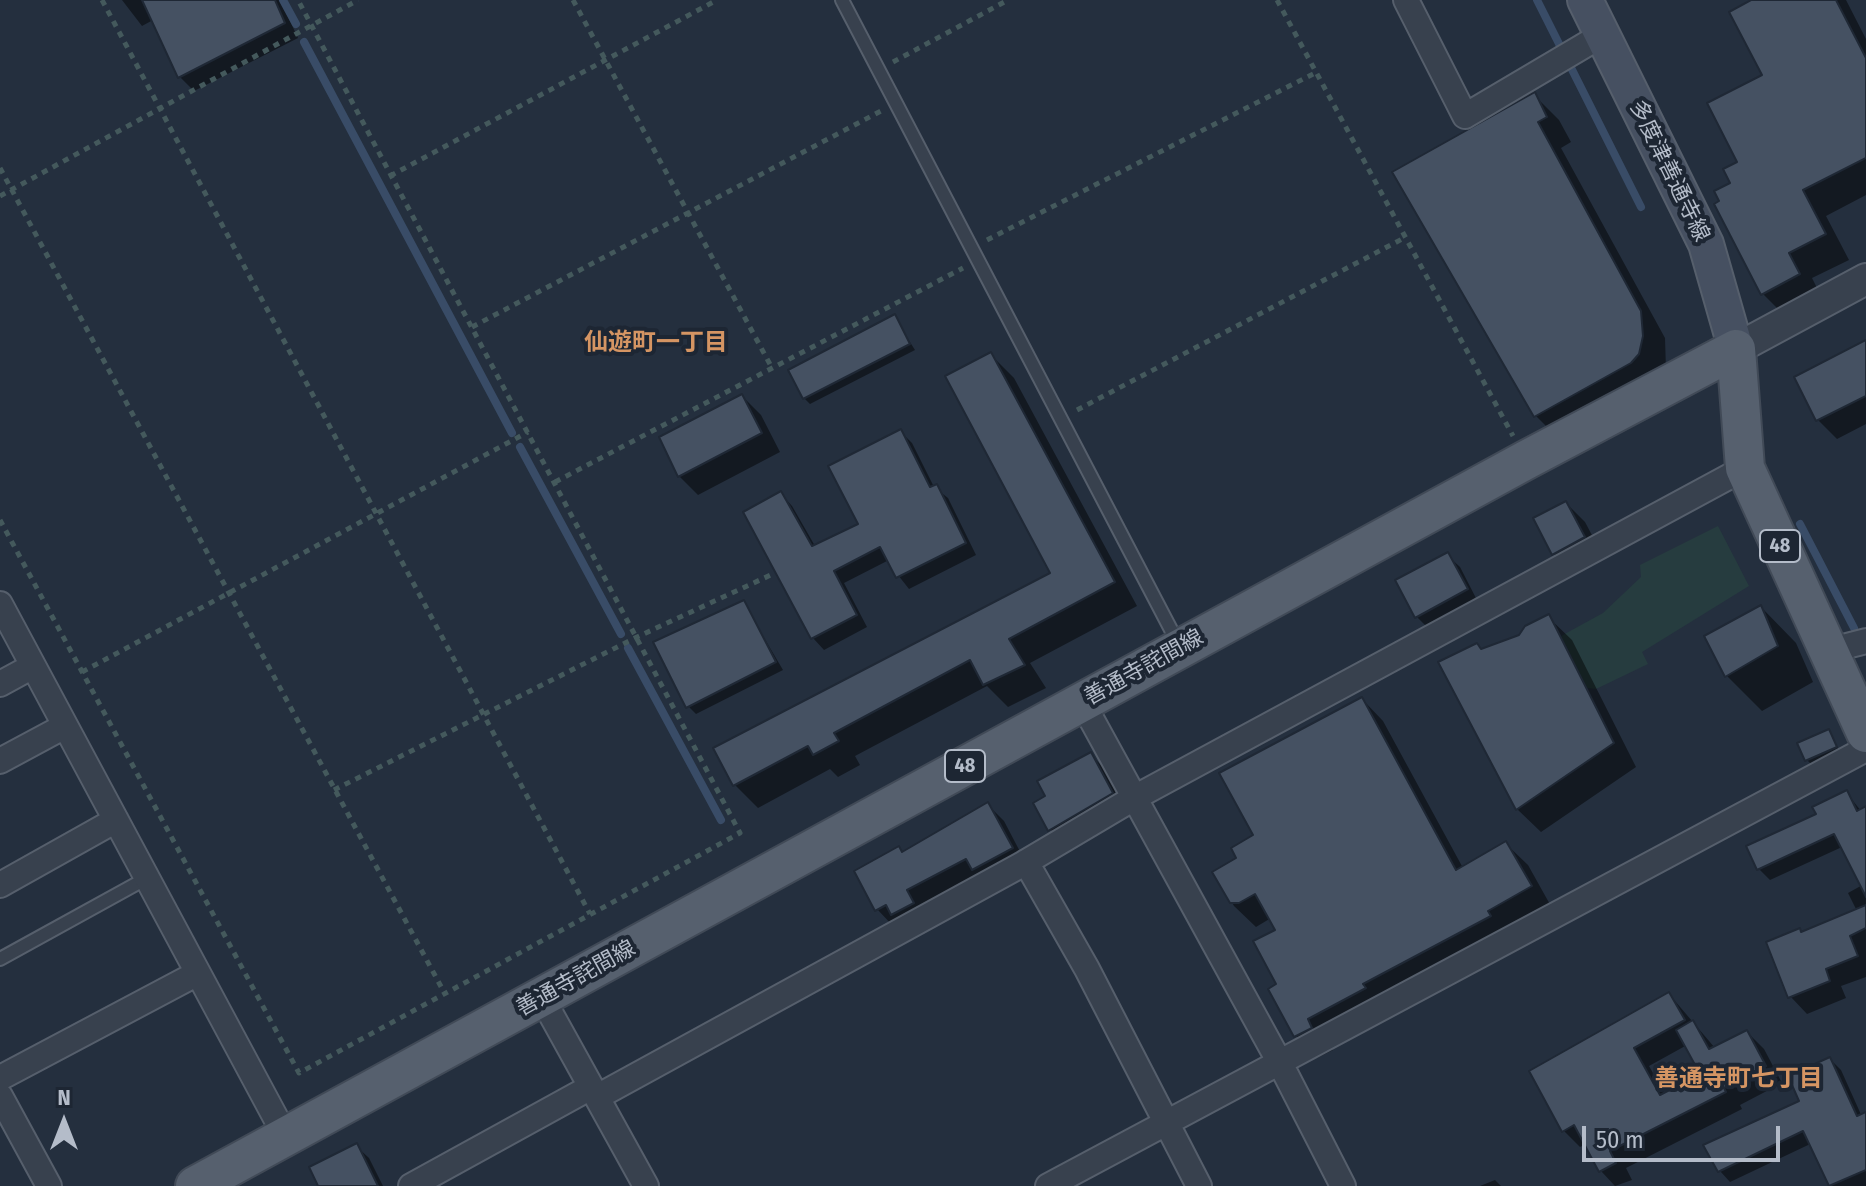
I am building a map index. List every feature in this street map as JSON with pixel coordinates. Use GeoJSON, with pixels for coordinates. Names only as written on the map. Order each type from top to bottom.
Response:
{"type":"FeatureCollection","features":[{"type":"Feature","properties":{"kind":"main road","name":"多度津善通寺線"},"geometry":{"type":"LineString","coordinates":[[1585,0],[1576,49],[1706,244],[1736,349]]}},
{"type":"Feature","properties":{"kind":"main road","name":"48"},"geometry":{"type":"LineString","coordinates":[[1736,349],[1745,468],[1866,733]]}},
{"type":"Feature","properties":{"kind":"main road","name":"善通寺詫間線"},"geometry":{"type":"LineString","coordinates":[[195,1186],[1181,647],[1736,349]]}},
{"type":"Feature","properties":{"kind":"street"},"geometry":{"type":"LineString","coordinates":[[1406,0],[1465,116],[1576,49]]}},
{"type":"Feature","properties":{"kind":"street"},"geometry":{"type":"LineString","coordinates":[[1736,349],[1866,279]]}},
{"type":"Feature","properties":{"kind":"street"},"geometry":{"type":"LineString","coordinates":[[411,1186],[1026,862],[1134,798],[1745,468]]}},
{"type":"Feature","properties":{"kind":"street"},"geometry":{"type":"LineString","coordinates":[[0,604],[286,1137]]}},
{"type":"Feature","properties":{"kind":"street"},"geometry":{"type":"LineString","coordinates":[[1827,651],[1866,641]]}},
{"type":"Feature","properties":{"kind":"street"},"geometry":{"type":"LineString","coordinates":[[0,684],[33,666]]}},
{"type":"Feature","properties":{"kind":"street"},"geometry":{"type":"LineString","coordinates":[[1082,702],[1280,1063],[1343,1186]]}},
{"type":"Feature","properties":{"kind":"street"},"geometry":{"type":"LineString","coordinates":[[0,761],[65,726]]}},
{"type":"Feature","properties":{"kind":"street"},"geometry":{"type":"LineString","coordinates":[[1048,1186],[1280,1063],[1573,898],[1866,749]]}},
{"type":"Feature","properties":{"kind":"street"},"geometry":{"type":"LineString","coordinates":[[0,885],[116,820]]}},
{"type":"Feature","properties":{"kind":"street"},"geometry":{"type":"LineString","coordinates":[[1026,862],[1087,969],[1164,1124],[1199,1186]]}},
{"type":"Feature","properties":{"kind":"street"},"geometry":{"type":"LineString","coordinates":[[0,1078],[198,973]]}},
{"type":"Feature","properties":{"kind":"street"},"geometry":{"type":"LineString","coordinates":[[542,998],[646,1186]]}},
{"type":"Feature","properties":{"kind":"street"},"geometry":{"type":"LineString","coordinates":[[0,1096],[49,1186]]}},
{"type":"Feature","properties":{"kind":"lane"},"geometry":{"type":"LineString","coordinates":[[842,0],[1181,647]]}},
{"type":"Feature","properties":{"kind":"lane"},"geometry":{"type":"LineString","coordinates":[[0,959],[147,878]]}},
{"type":"Feature","properties":{"kind":"path"},"geometry":{"type":"LineString","coordinates":[[102,0],[590,914]]}},
{"type":"Feature","properties":{"kind":"path"},"geometry":{"type":"LineString","coordinates":[[0,520],[299,1073],[740,833],[298,0]]}},
{"type":"Feature","properties":{"kind":"path"},"geometry":{"type":"LineString","coordinates":[[0,196],[358,0]]}},
{"type":"Feature","properties":{"kind":"path"},"geometry":{"type":"LineString","coordinates":[[573,0],[772,368]]}},
{"type":"Feature","properties":{"kind":"path"},"geometry":{"type":"LineString","coordinates":[[390,176],[717,0]]}},
{"type":"Feature","properties":{"kind":"path"},"geometry":{"type":"LineString","coordinates":[[878,70],[1008,0]]}},
{"type":"Feature","properties":{"kind":"path"},"geometry":{"type":"LineString","coordinates":[[1277,0],[1514,438]]}},
{"type":"Feature","properties":{"kind":"path"},"geometry":{"type":"LineString","coordinates":[[555,482],[772,368],[975,254],[1317,72]]}},
{"type":"Feature","properties":{"kind":"path"},"geometry":{"type":"LineString","coordinates":[[472,327],[896,103]]}},
{"type":"Feature","properties":{"kind":"path"},"geometry":{"type":"LineString","coordinates":[[0,168],[445,994]]}},
{"type":"Feature","properties":{"kind":"path"},"geometry":{"type":"LineString","coordinates":[[1061,419],[1406,237]]}},
{"type":"Feature","properties":{"kind":"path"},"geometry":{"type":"LineString","coordinates":[[82,672],[528,432]]}},
{"type":"Feature","properties":{"kind":"path"},"geometry":{"type":"LineString","coordinates":[[334,790],[637,637],[775,573]]}},
{"type":"Feature","properties":{"kind":"green space"},"geometry":{"type":"Polygon","coordinates":[[[1718,526],[1749,586],[1642,652],[1648,664],[1596,689],[1587,688],[1561,636],[1603,613],[1641,577],[1640,565],[1718,526]]]}},
{"type":"Feature","properties":{"kind":"building"},"geometry":{"type":"Polygon","coordinates":[[[142,0],[275,0],[285,23],[178,78],[142,0]]]}},
{"type":"Feature","properties":{"kind":"building"},"geometry":{"type":"Polygon","coordinates":[[[1751,0],[1836,0],[1866,58],[1866,158],[1803,190],[1826,234],[1789,253],[1800,274],[1761,295],[1714,204],[1719,201],[1714,191],[1730,183],[1723,169],[1737,162],[1707,103],[1762,75],[1729,12],[1751,0]]]}},
{"type":"Feature","properties":{"kind":"building"},"geometry":{"type":"Polygon","coordinates":[[[1535,92],[1547,117],[1538,122],[1641,311],[1643,336],[1639,354],[1631,363],[1534,417],[1392,172],[1535,92]]]}},
{"type":"Feature","properties":{"kind":"building"},"geometry":{"type":"Polygon","coordinates":[[[895,314],[910,344],[803,399],[788,370],[895,314]]]}},
{"type":"Feature","properties":{"kind":"building"},"geometry":{"type":"Polygon","coordinates":[[[1866,340],[1866,396],[1816,421],[1794,377],[1866,340]]]}},
{"type":"Feature","properties":{"kind":"building"},"geometry":{"type":"Polygon","coordinates":[[[991,352],[1115,582],[1009,639],[1025,665],[983,685],[970,660],[834,733],[839,741],[813,755],[808,746],[733,786],[713,748],[1050,573],[945,376],[991,352]]]}},
{"type":"Feature","properties":{"kind":"building"},"geometry":{"type":"Polygon","coordinates":[[[742,394],[762,433],[678,477],[659,437],[742,394]]]}},
{"type":"Feature","properties":{"kind":"building"},"geometry":{"type":"Polygon","coordinates":[[[901,429],[930,487],[937,484],[966,543],[896,578],[880,547],[834,571],[857,615],[811,639],[743,512],[781,491],[812,546],[858,524],[828,466],[901,429]]]}},
{"type":"Feature","properties":{"kind":"building"},"geometry":{"type":"Polygon","coordinates":[[[1566,501],[1585,537],[1552,555],[1533,518],[1566,501]]]}},
{"type":"Feature","properties":{"kind":"building"},"geometry":{"type":"Polygon","coordinates":[[[1448,552],[1468,589],[1415,618],[1395,580],[1448,552]]]}},
{"type":"Feature","properties":{"kind":"building"},"geometry":{"type":"Polygon","coordinates":[[[744,600],[776,662],[686,708],[653,642],[744,600]]]}},
{"type":"Feature","properties":{"kind":"building"},"geometry":{"type":"Polygon","coordinates":[[[1761,605],[1778,646],[1725,677],[1704,636],[1761,605]]]}},
{"type":"Feature","properties":{"kind":"building"},"geometry":{"type":"Polygon","coordinates":[[[1549,614],[1614,743],[1516,810],[1438,662],[1477,643],[1481,649],[1519,635],[1525,626],[1549,614]]]}},
{"type":"Feature","properties":{"kind":"building"},"geometry":{"type":"Polygon","coordinates":[[[1362,697],[1456,870],[1506,841],[1532,886],[1488,911],[1491,916],[1363,984],[1366,988],[1308,1019],[1312,1028],[1294,1037],[1268,989],[1276,984],[1253,941],[1275,930],[1255,894],[1239,903],[1230,903],[1212,872],[1236,858],[1231,848],[1253,835],[1219,773],[1362,697]]]}},
{"type":"Feature","properties":{"kind":"building"},"geometry":{"type":"Polygon","coordinates":[[[1829,729],[1837,747],[1805,761],[1797,743],[1829,729]]]}},
{"type":"Feature","properties":{"kind":"building"},"geometry":{"type":"Polygon","coordinates":[[[1091,752],[1113,793],[1048,831],[1033,803],[1045,796],[1037,781],[1091,752]]]}},
{"type":"Feature","properties":{"kind":"building"},"geometry":{"type":"Polygon","coordinates":[[[1847,790],[1857,811],[1866,806],[1866,897],[1834,834],[1757,870],[1746,846],[1816,814],[1812,807],[1847,790]]]}},
{"type":"Feature","properties":{"kind":"building"},"geometry":{"type":"Polygon","coordinates":[[[988,802],[1013,848],[972,870],[966,859],[907,890],[914,903],[891,915],[886,905],[875,911],[854,871],[899,846],[902,852],[988,802]]]}},
{"type":"Feature","properties":{"kind":"building"},"geometry":{"type":"Polygon","coordinates":[[[1866,905],[1866,928],[1850,936],[1858,956],[1826,969],[1830,981],[1788,998],[1766,942],[1800,928],[1801,932],[1866,905]]]}},
{"type":"Feature","properties":{"kind":"building"},"geometry":{"type":"Polygon","coordinates":[[[1669,992],[1685,1020],[1634,1048],[1660,1095],[1700,1074],[1676,1030],[1693,1020],[1709,1049],[1747,1030],[1766,1066],[1724,1088],[1726,1092],[1610,1151],[1616,1163],[1599,1172],[1574,1125],[1562,1132],[1529,1071],[1669,992]]]}},
{"type":"Feature","properties":{"kind":"building"},"geometry":{"type":"Polygon","coordinates":[[[1830,1057],[1857,1116],[1866,1112],[1866,1170],[1829,1186],[1803,1131],[1718,1172],[1703,1145],[1799,1101],[1788,1076],[1830,1057]]]}},
{"type":"Feature","properties":{"kind":"building"},"geometry":{"type":"Polygon","coordinates":[[[357,1143],[378,1186],[318,1186],[309,1167],[357,1143]]]}},
{"type":"Feature","properties":{"kind":"waterway"},"geometry":{"type":"LineString","coordinates":[[283,0],[296,24]]}},
{"type":"Feature","properties":{"kind":"waterway"},"geometry":{"type":"LineString","coordinates":[[1537,0],[1641,207]]}},
{"type":"Feature","properties":{"kind":"waterway"},"geometry":{"type":"LineString","coordinates":[[304,42],[512,433]]}},
{"type":"Feature","properties":{"kind":"waterway"},"geometry":{"type":"LineString","coordinates":[[520,447],[621,634]]}},
{"type":"Feature","properties":{"kind":"waterway"},"geometry":{"type":"LineString","coordinates":[[1800,524],[1854,628]]}},
{"type":"Feature","properties":{"kind":"waterway"},"geometry":{"type":"LineString","coordinates":[[628,648],[721,820]]}},
{"type":"Feature","properties":{"kind":"district","name":"仙遊町一丁目"},"geometry":{"type":"Point","coordinates":[656,343]}},
{"type":"Feature","properties":{"kind":"district","name":"善通寺町七丁目"},"geometry":{"type":"Point","coordinates":[1739,1079]}}]}
